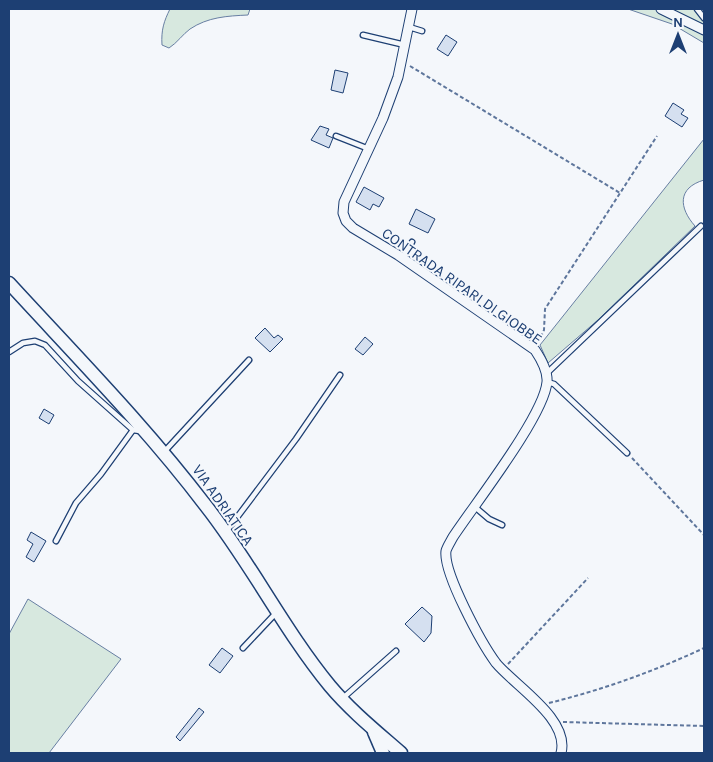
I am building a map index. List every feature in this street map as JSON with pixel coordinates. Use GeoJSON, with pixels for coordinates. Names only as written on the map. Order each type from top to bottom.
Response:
{"type":"FeatureCollection","features":[{"type":"Feature","properties":{"kind":"main road","name":"VIA ADRIATICA"},"geometry":{"type":"LineString","coordinates":[[9,282],[164,452],[208,508],[311,661],[342,699],[401,753]]}},
{"type":"Feature","properties":{"kind":"main road"},"geometry":{"type":"LineString","coordinates":[[372,728],[384,753]]}},
{"type":"Feature","properties":{"kind":"street","name":"CONTRADA RIPARI DI GIOBBE"},"geometry":{"type":"LineString","coordinates":[[412,9],[401,61],[383,118],[344,202],[343,214],[346,221],[353,228],[403,258],[535,350],[547,378]]}},
{"type":"Feature","properties":{"kind":"street"},"geometry":{"type":"LineString","coordinates":[[660,9],[704,30]]}},
{"type":"Feature","properties":{"kind":"street"},"geometry":{"type":"LineString","coordinates":[[547,378],[543,395],[529,423],[453,537],[446,551],[452,575],[474,628],[502,669],[553,721],[562,748],[561,753]]}},
{"type":"Feature","properties":{"kind":"lane"},"geometry":{"type":"LineString","coordinates":[[697,9],[704,18]]}},
{"type":"Feature","properties":{"kind":"lane"},"geometry":{"type":"LineString","coordinates":[[409,27],[422,31]]}},
{"type":"Feature","properties":{"kind":"lane"},"geometry":{"type":"LineString","coordinates":[[363,35],[405,45]]}},
{"type":"Feature","properties":{"kind":"lane"},"geometry":{"type":"LineString","coordinates":[[336,136],[369,148]]}},
{"type":"Feature","properties":{"kind":"lane"},"geometry":{"type":"LineString","coordinates":[[627,452],[547,378],[701,226]]}},
{"type":"Feature","properties":{"kind":"lane"},"geometry":{"type":"LineString","coordinates":[[403,258],[412,242]]}},
{"type":"Feature","properties":{"kind":"lane"},"geometry":{"type":"LineString","coordinates":[[9,352],[23,343],[35,342],[45,346],[78,382],[133,430],[146,432]]}},
{"type":"Feature","properties":{"kind":"lane"},"geometry":{"type":"LineString","coordinates":[[164,452],[249,360]]}},
{"type":"Feature","properties":{"kind":"lane"},"geometry":{"type":"LineString","coordinates":[[225,534],[296,439],[340,375]]}},
{"type":"Feature","properties":{"kind":"lane"},"geometry":{"type":"LineString","coordinates":[[56,541],[76,503],[101,474],[133,430]]}},
{"type":"Feature","properties":{"kind":"lane"},"geometry":{"type":"LineString","coordinates":[[474,506],[489,518],[502,525]]}},
{"type":"Feature","properties":{"kind":"lane"},"geometry":{"type":"LineString","coordinates":[[243,648],[277,612]]}},
{"type":"Feature","properties":{"kind":"lane"},"geometry":{"type":"LineString","coordinates":[[342,699],[396,650]]}},
{"type":"Feature","properties":{"kind":"path"},"geometry":{"type":"LineString","coordinates":[[401,61],[620,193]]}},
{"type":"Feature","properties":{"kind":"path"},"geometry":{"type":"LineString","coordinates":[[535,350],[544,330],[545,309],[657,136]]}},
{"type":"Feature","properties":{"kind":"path"},"geometry":{"type":"LineString","coordinates":[[627,452],[704,535]]}},
{"type":"Feature","properties":{"kind":"path"},"geometry":{"type":"LineString","coordinates":[[502,669],[588,578]]}},
{"type":"Feature","properties":{"kind":"path"},"geometry":{"type":"LineString","coordinates":[[539,705],[578,696],[678,660],[704,648]]}},
{"type":"Feature","properties":{"kind":"path"},"geometry":{"type":"LineString","coordinates":[[553,721],[704,726]]}},
{"type":"Feature","properties":{"kind":"shaded area"},"geometry":{"type":"Polygon","coordinates":[[[170,9],[250,9],[248,15],[218,18],[197,25],[187,31],[169,48],[162,45],[162,35],[163,26],[170,9]]]}},
{"type":"Feature","properties":{"kind":"shaded area"},"geometry":{"type":"Polygon","coordinates":[[[628,9],[704,9],[704,43],[672,24],[628,9]]]}},
{"type":"Feature","properties":{"kind":"shaded area"},"geometry":{"type":"Polygon","coordinates":[[[704,139],[704,180],[689,188],[683,199],[686,212],[695,226],[598,320],[548,363],[540,345],[704,139]]]}},
{"type":"Feature","properties":{"kind":"shaded area"},"geometry":{"type":"Polygon","coordinates":[[[28,599],[121,659],[49,753],[9,753],[9,634],[28,599]]]}},
{"type":"Feature","properties":{"kind":"building"},"geometry":{"type":"Polygon","coordinates":[[[446,35],[457,42],[448,56],[437,49],[446,35]]]}},
{"type":"Feature","properties":{"kind":"building"},"geometry":{"type":"Polygon","coordinates":[[[335,70],[348,73],[343,93],[331,90],[335,70]]]}},
{"type":"Feature","properties":{"kind":"building"},"geometry":{"type":"Polygon","coordinates":[[[673,103],[684,110],[681,114],[688,118],[682,127],[665,116],[673,103]]]}},
{"type":"Feature","properties":{"kind":"building"},"geometry":{"type":"Polygon","coordinates":[[[320,126],[329,129],[326,135],[333,138],[329,148],[311,140],[320,126]]]}},
{"type":"Feature","properties":{"kind":"building"},"geometry":{"type":"Polygon","coordinates":[[[364,187],[384,198],[379,207],[373,204],[370,210],[356,202],[364,187]]]}},
{"type":"Feature","properties":{"kind":"building"},"geometry":{"type":"Polygon","coordinates":[[[416,209],[435,219],[428,233],[409,224],[416,209]]]}},
{"type":"Feature","properties":{"kind":"building"},"geometry":{"type":"Polygon","coordinates":[[[265,328],[274,338],[278,335],[283,339],[270,352],[255,338],[265,328]]]}},
{"type":"Feature","properties":{"kind":"building"},"geometry":{"type":"Polygon","coordinates":[[[365,337],[373,344],[363,355],[355,349],[365,337]]]}},
{"type":"Feature","properties":{"kind":"building"},"geometry":{"type":"Polygon","coordinates":[[[44,409],[54,415],[49,424],[39,418],[44,409]]]}},
{"type":"Feature","properties":{"kind":"building"},"geometry":{"type":"Polygon","coordinates":[[[31,532],[46,541],[34,562],[26,557],[33,544],[27,540],[31,532]]]}},
{"type":"Feature","properties":{"kind":"building"},"geometry":{"type":"Polygon","coordinates":[[[422,607],[432,616],[431,633],[424,642],[405,624],[422,607]]]}},
{"type":"Feature","properties":{"kind":"building"},"geometry":{"type":"Polygon","coordinates":[[[222,648],[233,656],[220,673],[209,665],[222,648]]]}},
{"type":"Feature","properties":{"kind":"building"},"geometry":{"type":"Polygon","coordinates":[[[199,708],[204,712],[180,741],[176,737],[199,708]]]}}]}
